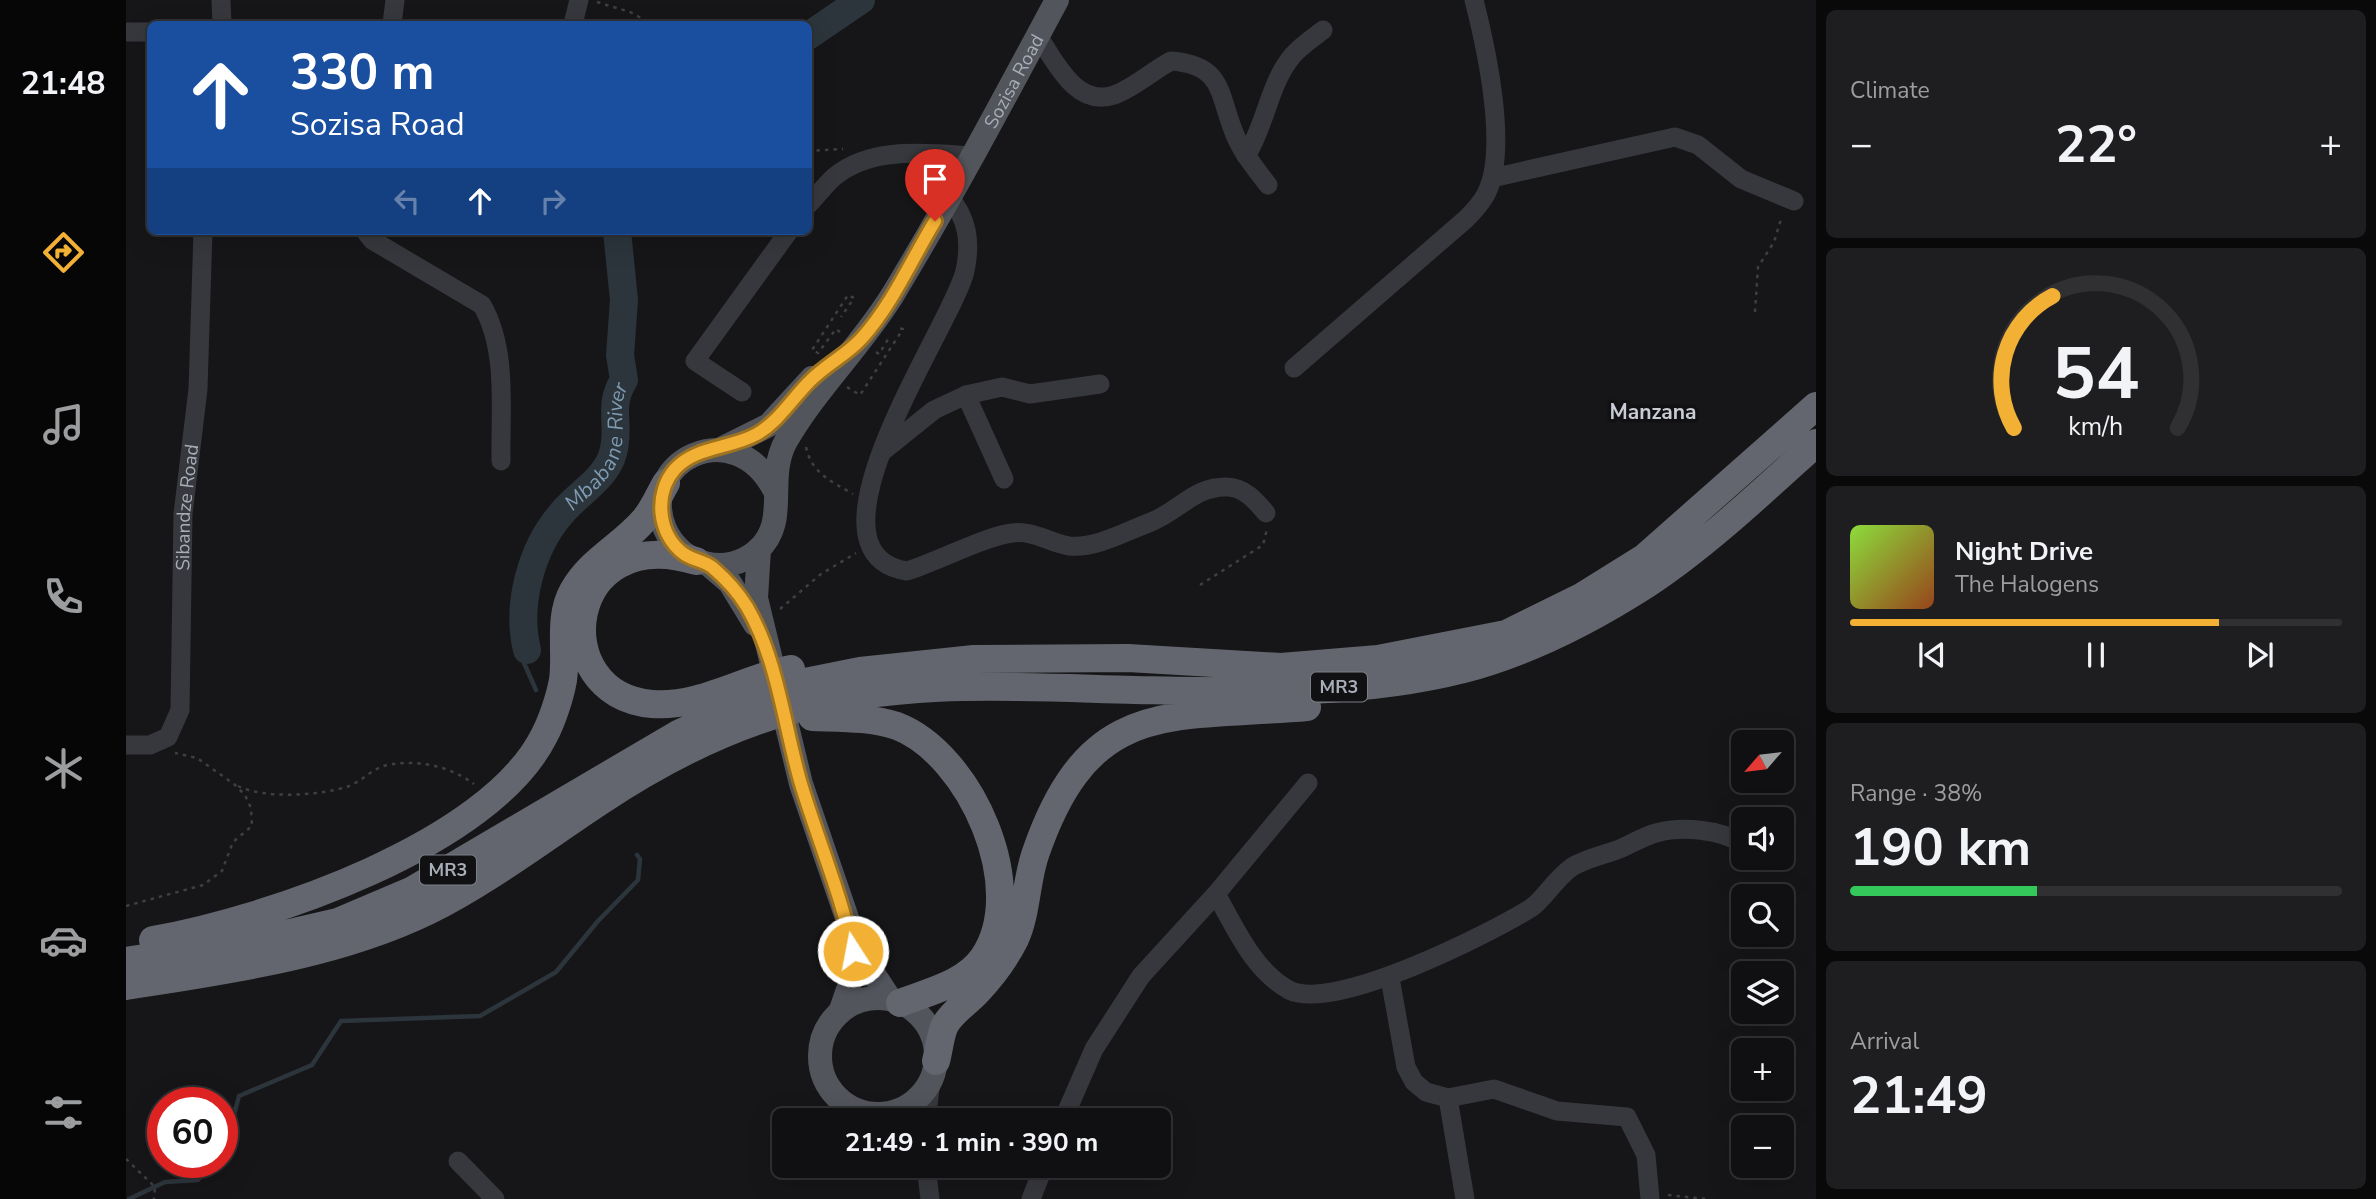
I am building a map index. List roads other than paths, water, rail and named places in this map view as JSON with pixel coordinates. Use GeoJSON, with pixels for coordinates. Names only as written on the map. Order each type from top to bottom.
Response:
{"type":"FeatureCollection","features":[{"type":"Feature","properties":{"kind":"highway","name":"MR3"},"geometry":{"type":"LineString","coordinates":[[126,986],[245,967],[363,936],[429,910],[516,859],[603,799],[744,712],[795,676],[974,659],[1128,658],[1280,667],[1378,659],[1506,634],[1583,596],[1644,558],[1816,406]]}},
{"type":"Feature","properties":{"kind":"highway","name":"MR3"},"geometry":{"type":"LineString","coordinates":[[802,713],[877,693],[934,686],[992,684],[1284,690],[1378,685],[1463,669],[1515,653],[1580,623],[1650,583],[1752,500],[1816,443]]}},
{"type":"Feature","properties":{"kind":"highway"},"geometry":{"type":"LineString","coordinates":[[126,945],[256,916],[355,880],[407,853],[491,796],[519,771],[544,736],[563,681],[564,631],[571,593],[587,570],[645,519],[666,483]]}},
{"type":"Feature","properties":{"kind":"highway"},"geometry":{"type":"LineString","coordinates":[[703,563],[658,553],[634,556],[612,568],[597,583],[582,617],[581,634],[586,657],[597,676],[632,701],[654,704],[707,696],[744,712],[802,713],[897,726],[920,741],[964,783],[991,841],[999,902],[994,934],[983,957],[947,985],[895,1001]]}},
{"type":"Feature","properties":{"kind":"highway"},"geometry":{"type":"LineString","coordinates":[[933,1072],[945,1026],[980,989],[1016,937],[1036,852],[1060,797],[1082,764],[1100,746],[1145,723],[1178,715],[1397,699],[1491,672],[1531,657],[1580,623]]}},
{"type":"Feature","properties":{"kind":"highway","name":"MR3"},"geometry":{"type":"LineString","coordinates":[[126,961],[260,940],[350,916],[411,891],[639,754],[744,712]]}},
{"type":"Feature","properties":{"kind":"main road","name":"Sozisa Road"},"geometry":{"type":"LineString","coordinates":[[871,347],[891,298],[1058,0]]}},
{"type":"Feature","properties":{"kind":"main road"},"geometry":{"type":"LineString","coordinates":[[765,643],[747,606],[730,583],[703,563],[683,553],[665,528],[661,513],[666,483],[682,462],[694,454],[720,449],[756,434],[769,425],[818,372],[871,347]]}},
{"type":"Feature","properties":{"kind":"main road"},"geometry":{"type":"LineString","coordinates":[[871,347],[799,419],[783,447],[776,467],[775,521],[760,549],[756,598],[801,784],[846,916],[858,950],[895,1001]]}},
{"type":"Feature","properties":{"kind":"main road"},"geometry":{"type":"LineString","coordinates":[[720,449],[738,453],[753,461],[765,473],[774,489]]}},
{"type":"Feature","properties":{"kind":"main road"},"geometry":{"type":"LineString","coordinates":[[703,563],[736,563],[760,549]]}},
{"type":"Feature","properties":{"kind":"main road"},"geometry":{"type":"LineString","coordinates":[[846,916],[853,951],[852,978],[841,1010],[824,1034],[820,1048],[823,1078],[841,1102],[850,1108]]}},
{"type":"Feature","properties":{"kind":"main road"},"geometry":{"type":"LineString","coordinates":[[841,1010],[864,999],[895,1001],[918,1013],[926,1023],[933,1035],[933,1072],[911,1105],[905,1108]]}},
{"type":"Feature","properties":{"kind":"street"},"geometry":{"type":"LineString","coordinates":[[222,0],[222,21]]}},
{"type":"Feature","properties":{"kind":"street"},"geometry":{"type":"LineString","coordinates":[[392,21],[395,0]]}},
{"type":"Feature","properties":{"kind":"street"},"geometry":{"type":"LineString","coordinates":[[574,21],[579,0]]}},
{"type":"Feature","properties":{"kind":"street"},"geometry":{"type":"LineString","coordinates":[[1294,368],[1466,219],[1486,194],[1492,178],[1495,121],[1491,85],[1474,0]]}},
{"type":"Feature","properties":{"kind":"street"},"geometry":{"type":"LineString","coordinates":[[1246,156],[1258,138],[1273,90],[1292,57],[1323,30]]}},
{"type":"Feature","properties":{"kind":"street"},"geometry":{"type":"LineString","coordinates":[[126,32],[147,32]]}},
{"type":"Feature","properties":{"kind":"street"},"geometry":{"type":"LineString","coordinates":[[1038,36],[1072,85],[1082,93],[1097,97],[1112,96],[1123,91],[1171,61],[1196,65],[1208,72],[1222,92],[1234,132],[1246,156],[1268,185]]}},
{"type":"Feature","properties":{"kind":"street"},"geometry":{"type":"LineString","coordinates":[[1492,178],[1675,137],[1698,145],[1741,179],[1794,201]]}},
{"type":"Feature","properties":{"kind":"street"},"geometry":{"type":"LineString","coordinates":[[812,201],[835,176],[864,160],[892,154],[971,156]]}},
{"type":"Feature","properties":{"kind":"street"},"geometry":{"type":"LineString","coordinates":[[948,196],[960,209],[967,229],[964,275],[882,452],[870,485],[866,507],[871,545],[879,560],[892,569],[907,571],[1006,534],[1032,533],[1077,546],[1157,520],[1204,490],[1226,487],[1236,488],[1251,497],[1266,513]]}},
{"type":"Feature","properties":{"kind":"street","name":"Sibandze Road"},"geometry":{"type":"LineString","coordinates":[[126,745],[150,745],[168,737],[180,710],[183,514],[198,389],[203,235]]}},
{"type":"Feature","properties":{"kind":"street"},"geometry":{"type":"LineString","coordinates":[[368,235],[372,240],[482,304],[498,349],[501,461]]}},
{"type":"Feature","properties":{"kind":"street"},"geometry":{"type":"LineString","coordinates":[[742,392],[695,361],[786,235]]}},
{"type":"Feature","properties":{"kind":"street"},"geometry":{"type":"LineString","coordinates":[[882,452],[934,410],[966,395],[1002,387],[1030,394],[1100,384]]}},
{"type":"Feature","properties":{"kind":"street"},"geometry":{"type":"LineString","coordinates":[[966,395],[1004,479]]}},
{"type":"Feature","properties":{"kind":"street"},"geometry":{"type":"LineString","coordinates":[[1068,1108],[1094,1049],[1141,976],[1216,894],[1308,783]]}},
{"type":"Feature","properties":{"kind":"street"},"geometry":{"type":"LineString","coordinates":[[1216,894],[1257,964],[1292,991],[1320,994],[1390,978],[1533,906],[1550,884],[1575,866],[1654,833],[1675,830],[1731,836]]}},
{"type":"Feature","properties":{"kind":"street"},"geometry":{"type":"LineString","coordinates":[[1390,978],[1410,1074],[1426,1092],[1448,1098],[1494,1089],[1557,1111],[1627,1117],[1646,1155],[1650,1196]]}},
{"type":"Feature","properties":{"kind":"street"},"geometry":{"type":"LineString","coordinates":[[928,1108],[933,1072]]}},
{"type":"Feature","properties":{"kind":"street"},"geometry":{"type":"LineString","coordinates":[[1448,1098],[1465,1199]]}},
{"type":"Feature","properties":{"kind":"street"},"geometry":{"type":"LineString","coordinates":[[458,1161],[495,1199]]}},
{"type":"Feature","properties":{"kind":"street"},"geometry":{"type":"LineString","coordinates":[[927,1178],[930,1199]]}},
{"type":"Feature","properties":{"kind":"street"},"geometry":{"type":"LineString","coordinates":[[1031,1199],[1039,1178]]}},
{"type":"Feature","properties":{"kind":"waterway","name":"Mbabane River"},"geometry":{"type":"LineString","coordinates":[[812,33],[861,0]]}},
{"type":"Feature","properties":{"kind":"waterway","name":"Mbabane River"},"geometry":{"type":"LineString","coordinates":[[527,650],[523,615],[525,596],[541,544],[561,514],[604,471],[613,453],[616,398],[624,380],[620,355],[624,300],[617,235]]}},
{"type":"Feature","properties":{"kind":"waterway"},"geometry":{"type":"LineString","coordinates":[[527,650],[524,663],[536,690]]}},
{"type":"Feature","properties":{"kind":"waterway"},"geometry":{"type":"LineString","coordinates":[[238,1100],[239,1096],[312,1065],[341,1021],[480,1016],[556,972],[598,921],[638,880],[640,859],[637,855]]}},
{"type":"Feature","properties":{"kind":"waterway"},"geometry":{"type":"LineString","coordinates":[[129,1199],[165,1182],[199,1178]]}},
{"type":"Feature","properties":{"kind":"district","name":"Manzana"},"geometry":{"type":"Point","coordinates":[1653,412]}}]}
